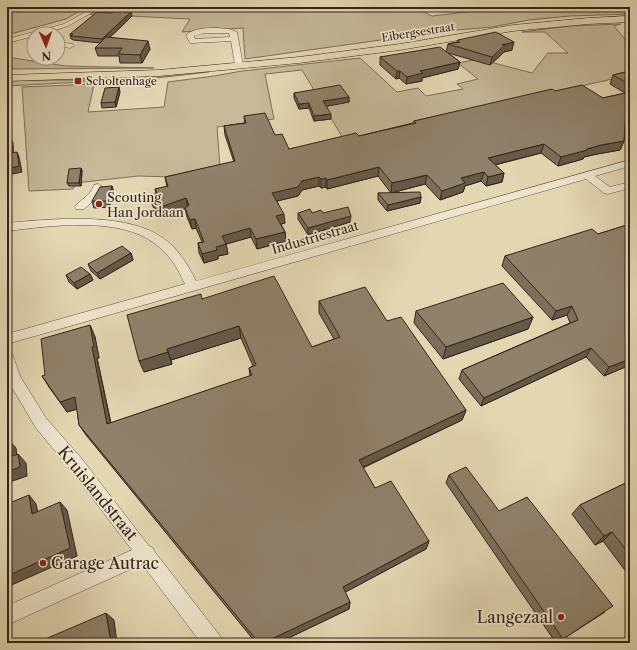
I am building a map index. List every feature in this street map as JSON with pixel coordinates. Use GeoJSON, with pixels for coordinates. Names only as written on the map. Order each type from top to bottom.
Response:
{"type":"FeatureCollection","features":[{"type":"Feature","properties":{"kind":"main road","name":"Eibergsestraat"},"geometry":{"type":"LineString","coordinates":[[7,70],[114,71],[239,65],[299,60],[400,47],[513,28],[630,19]]}},
{"type":"Feature","properties":{"kind":"main road","name":"Eibergsestraat"},"geometry":{"type":"LineString","coordinates":[[7,78],[110,76],[159,73],[208,67]]}},
{"type":"Feature","properties":{"kind":"street"},"geometry":{"type":"LineString","coordinates":[[63,26],[82,14],[99,7]]}},
{"type":"Feature","properties":{"kind":"street"},"geometry":{"type":"LineString","coordinates":[[234,39],[195,41],[191,40],[190,35],[196,32],[228,30],[233,32],[239,65]]}},
{"type":"Feature","properties":{"kind":"street"},"geometry":{"type":"LineString","coordinates":[[7,41],[26,36]]}},
{"type":"Feature","properties":{"kind":"street"},"geometry":{"type":"LineString","coordinates":[[66,45],[70,46]]}},
{"type":"Feature","properties":{"kind":"street","name":"Industriestraat"},"geometry":{"type":"LineString","coordinates":[[7,339],[630,163]]}},
{"type":"Feature","properties":{"kind":"street"},"geometry":{"type":"LineString","coordinates":[[587,175],[608,191],[630,185]]}},
{"type":"Feature","properties":{"kind":"street"},"geometry":{"type":"LineString","coordinates":[[80,207],[95,194],[98,187]]}},
{"type":"Feature","properties":{"kind":"street"},"geometry":{"type":"LineString","coordinates":[[7,227],[102,223],[138,229],[154,237],[164,246],[183,268],[192,286]]}},
{"type":"Feature","properties":{"kind":"street","name":"Kruislandstraat"},"geometry":{"type":"LineString","coordinates":[[7,357],[13,378],[41,423],[76,464],[146,553],[213,643]]}},
{"type":"Feature","properties":{"kind":"street"},"geometry":{"type":"LineString","coordinates":[[7,616],[146,553]]}},
{"type":"Feature","properties":{"kind":"shaded area"},"geometry":{"type":"Polygon","coordinates":[[[7,7],[83,9],[66,19],[40,26],[26,26],[26,30],[7,35],[7,7]]]}},
{"type":"Feature","properties":{"kind":"shaded area"},"geometry":{"type":"Polygon","coordinates":[[[102,7],[414,7],[432,16],[482,10],[478,7],[630,7],[630,14],[570,16],[529,20],[492,27],[445,31],[245,59],[243,28],[182,32],[190,19],[90,14],[102,7]]]}},
{"type":"Feature","properties":{"kind":"shaded area"},"geometry":{"type":"Polygon","coordinates":[[[621,24],[614,26],[630,45],[630,75],[344,140],[302,70],[265,74],[274,119],[217,127],[220,168],[173,177],[138,176],[76,183],[73,189],[29,191],[22,87],[94,84],[88,112],[164,107],[168,82],[242,71],[360,58],[397,92],[418,88],[426,96],[463,89],[457,84],[478,79],[458,63],[479,59],[532,73],[548,53],[568,53],[545,32],[522,32],[569,26],[621,24]]]}},
{"type":"Feature","properties":{"kind":"shaded area"},"geometry":{"type":"Polygon","coordinates":[[[7,57],[26,60],[26,66],[154,68],[7,69],[7,57]]]}},
{"type":"Feature","properties":{"kind":"shaded area"},"geometry":{"type":"Polygon","coordinates":[[[205,70],[209,72],[156,78],[7,86],[7,80],[84,80],[102,77],[205,70]]]}},
{"type":"Feature","properties":{"kind":"building"},"geometry":{"type":"Polygon","coordinates":[[[114,11],[131,12],[102,39],[71,36],[73,34],[70,34],[97,12],[112,13],[114,11]]]}},
{"type":"Feature","properties":{"kind":"building"},"geometry":{"type":"Polygon","coordinates":[[[496,32],[514,42],[502,45],[505,45],[492,57],[448,44],[460,42],[458,40],[496,32]]]}},
{"type":"Feature","properties":{"kind":"building"},"geometry":{"type":"Polygon","coordinates":[[[106,37],[148,41],[140,55],[118,54],[122,48],[95,48],[106,37]]]}},
{"type":"Feature","properties":{"kind":"building"},"geometry":{"type":"Polygon","coordinates":[[[440,47],[460,62],[420,71],[423,73],[407,77],[380,57],[440,47]]]}},
{"type":"Feature","properties":{"kind":"building"},"geometry":{"type":"Polygon","coordinates":[[[630,71],[630,85],[613,75],[630,71]]]}},
{"type":"Feature","properties":{"kind":"building"},"geometry":{"type":"Polygon","coordinates":[[[340,85],[349,97],[323,101],[331,114],[314,116],[309,103],[299,104],[294,93],[340,85]]]}},
{"type":"Feature","properties":{"kind":"building"},"geometry":{"type":"Polygon","coordinates":[[[582,85],[603,98],[630,92],[630,127],[625,124],[624,141],[601,145],[561,157],[544,144],[488,158],[504,173],[488,177],[484,172],[461,178],[465,183],[442,191],[427,175],[392,183],[379,167],[327,180],[326,178],[321,179],[319,177],[302,181],[298,187],[272,193],[284,214],[276,216],[285,232],[256,239],[250,228],[222,236],[226,244],[216,247],[217,250],[202,254],[198,243],[204,242],[195,219],[190,220],[185,208],[189,205],[186,198],[155,209],[150,195],[157,194],[155,189],[168,186],[165,177],[235,161],[224,126],[246,123],[244,116],[265,113],[275,135],[282,134],[289,149],[356,133],[359,136],[416,123],[414,121],[552,89],[555,91],[582,85]]]}},
{"type":"Feature","properties":{"kind":"building"},"geometry":{"type":"Polygon","coordinates":[[[119,87],[115,102],[101,103],[105,88],[119,87]]]}},
{"type":"Feature","properties":{"kind":"building"},"geometry":{"type":"Polygon","coordinates":[[[7,138],[11,138],[11,152],[7,153],[7,138]]]}},
{"type":"Feature","properties":{"kind":"building"},"geometry":{"type":"Polygon","coordinates":[[[17,152],[19,166],[7,169],[7,154],[17,152]]]}},
{"type":"Feature","properties":{"kind":"building"},"geometry":{"type":"Polygon","coordinates":[[[81,168],[79,183],[67,183],[69,169],[81,168]]]}},
{"type":"Feature","properties":{"kind":"building"},"geometry":{"type":"Polygon","coordinates":[[[112,186],[107,201],[92,201],[100,187],[112,186]]]}},
{"type":"Feature","properties":{"kind":"building"},"geometry":{"type":"Polygon","coordinates":[[[420,192],[421,197],[388,205],[378,193],[420,192]]]}},
{"type":"Feature","properties":{"kind":"building"},"geometry":{"type":"Polygon","coordinates":[[[348,207],[351,216],[308,228],[298,213],[310,209],[312,213],[321,210],[323,213],[348,207]]]}},
{"type":"Feature","properties":{"kind":"building"},"geometry":{"type":"Polygon","coordinates":[[[630,224],[630,359],[609,367],[591,348],[484,398],[462,370],[578,320],[572,306],[556,311],[505,256],[592,229],[598,234],[630,224]]]}},
{"type":"Feature","properties":{"kind":"building"},"geometry":{"type":"Polygon","coordinates":[[[122,246],[131,253],[97,273],[88,264],[122,246]]]}},
{"type":"Feature","properties":{"kind":"building"},"geometry":{"type":"Polygon","coordinates":[[[81,267],[90,274],[74,283],[66,275],[81,267]]]}},
{"type":"Feature","properties":{"kind":"building"},"geometry":{"type":"Polygon","coordinates":[[[274,276],[312,347],[340,337],[319,301],[365,287],[387,321],[401,317],[466,410],[359,460],[375,488],[391,481],[429,541],[343,587],[350,602],[263,643],[259,643],[79,425],[75,397],[60,402],[42,376],[45,375],[41,339],[90,325],[94,347],[92,347],[107,424],[252,375],[249,368],[256,365],[239,326],[167,349],[168,352],[139,361],[127,315],[201,294],[202,299],[274,276]]]}},
{"type":"Feature","properties":{"kind":"building"},"geometry":{"type":"Polygon","coordinates":[[[503,283],[533,317],[446,347],[416,311],[503,283]]]}},
{"type":"Feature","properties":{"kind":"building"},"geometry":{"type":"Polygon","coordinates":[[[8,439],[10,457],[18,454],[20,467],[7,472],[7,440],[8,439]]]}},
{"type":"Feature","properties":{"kind":"building"},"geometry":{"type":"Polygon","coordinates":[[[466,467],[499,511],[527,497],[613,606],[563,639],[449,475],[466,467]]]}},
{"type":"Feature","properties":{"kind":"building"},"geometry":{"type":"Polygon","coordinates":[[[630,481],[630,555],[612,532],[604,536],[580,505],[630,481]]]}},
{"type":"Feature","properties":{"kind":"building"},"geometry":{"type":"Polygon","coordinates":[[[29,495],[32,514],[60,502],[70,548],[7,576],[7,504],[29,495]]]}},
{"type":"Feature","properties":{"kind":"building"},"geometry":{"type":"Polygon","coordinates":[[[106,613],[111,643],[36,643],[106,613]]]}},
{"type":"Feature","properties":{"kind":"place","name":"Scholtenhage"},"geometry":{"type":"Point","coordinates":[78,81]}},
{"type":"Feature","properties":{"kind":"place","name":"Scouting Han Jordaan"},"geometry":{"type":"Point","coordinates":[99,204]}},
{"type":"Feature","properties":{"kind":"place","name":"Garage Autrac"},"geometry":{"type":"Point","coordinates":[43,563]}},
{"type":"Feature","properties":{"kind":"place","name":"Langezaal"},"geometry":{"type":"Point","coordinates":[561,617]}}]}
